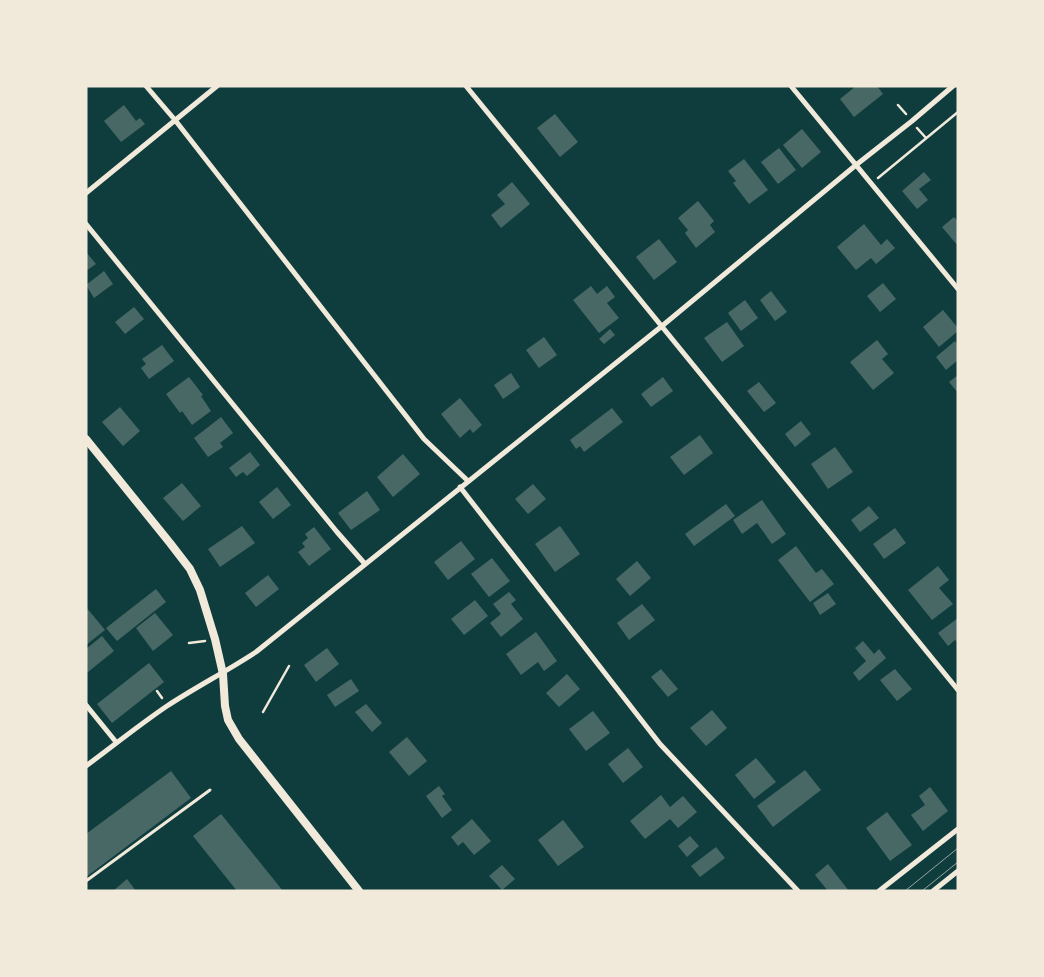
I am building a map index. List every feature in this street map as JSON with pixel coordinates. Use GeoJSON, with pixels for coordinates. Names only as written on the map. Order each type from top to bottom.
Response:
{"type":"FeatureCollection","features":[{"type":"Feature","properties":{"kind":"street"},"geometry":{"type":"LineString","coordinates":[[146,86],[175,120],[424,439],[468,481]]}},
{"type":"Feature","properties":{"kind":"street"},"geometry":{"type":"LineString","coordinates":[[86,193],[217,86]]}},
{"type":"Feature","properties":{"kind":"street"},"geometry":{"type":"LineString","coordinates":[[466,86],[958,690]]}},
{"type":"Feature","properties":{"kind":"street"},"geometry":{"type":"LineString","coordinates":[[791,86],[958,289]]}},
{"type":"Feature","properties":{"kind":"street"},"geometry":{"type":"LineString","coordinates":[[86,766],[116,742],[168,706],[256,652],[662,326],[954,86]]}},
{"type":"Feature","properties":{"kind":"street"},"geometry":{"type":"LineString","coordinates":[[86,224],[336,532],[365,564]]}},
{"type":"Feature","properties":{"kind":"street"},"geometry":{"type":"LineString","coordinates":[[86,439],[190,570],[200,590],[215,639],[223,674],[224,706],[228,720],[238,739],[359,891]]}},
{"type":"Feature","properties":{"kind":"street"},"geometry":{"type":"LineString","coordinates":[[460,487],[660,744],[798,891]]}},
{"type":"Feature","properties":{"kind":"street"},"geometry":{"type":"LineString","coordinates":[[86,705],[116,742]]}},
{"type":"Feature","properties":{"kind":"street"},"geometry":{"type":"LineString","coordinates":[[879,891],[958,829]]}},
{"type":"Feature","properties":{"kind":"street"},"geometry":{"type":"LineString","coordinates":[[933,891],[958,871]]}},
{"type":"Feature","properties":{"kind":"lane"},"geometry":{"type":"LineString","coordinates":[[86,881],[210,790]]}},
{"type":"Feature","properties":{"kind":"path"},"geometry":{"type":"LineString","coordinates":[[871,184],[958,112]]}},
{"type":"Feature","properties":{"kind":"path"},"geometry":{"type":"LineString","coordinates":[[263,712],[289,666]]}},
{"type":"Feature","properties":{"kind":"building"},"geometry":{"type":"Polygon","coordinates":[[[856,86],[877,86],[883,94],[854,117],[840,99],[856,86]]]}},
{"type":"Feature","properties":{"kind":"building"},"geometry":{"type":"Polygon","coordinates":[[[124,105],[136,121],[140,118],[145,124],[121,142],[104,121],[124,105]]]}},
{"type":"Feature","properties":{"kind":"building"},"geometry":{"type":"Polygon","coordinates":[[[555,114],[578,142],[560,157],[537,128],[555,114]]]}},
{"type":"Feature","properties":{"kind":"building"},"geometry":{"type":"Polygon","coordinates":[[[802,129],[821,152],[802,168],[783,145],[802,129]]]}},
{"type":"Feature","properties":{"kind":"building"},"geometry":{"type":"Polygon","coordinates":[[[779,148],[796,170],[778,184],[761,162],[779,148]]]}},
{"type":"Feature","properties":{"kind":"building"},"geometry":{"type":"Polygon","coordinates":[[[744,159],[768,190],[749,204],[733,183],[736,181],[728,171],[744,159]]]}},
{"type":"Feature","properties":{"kind":"building"},"geometry":{"type":"Polygon","coordinates":[[[924,172],[931,180],[919,189],[928,200],[917,209],[902,191],[924,172]]]}},
{"type":"Feature","properties":{"kind":"building"},"geometry":{"type":"Polygon","coordinates":[[[512,182],[530,204],[501,228],[491,215],[505,204],[497,195],[512,182]]]}},
{"type":"Feature","properties":{"kind":"building"},"geometry":{"type":"Polygon","coordinates":[[[698,201],[714,221],[710,225],[715,232],[696,248],[685,233],[688,230],[678,218],[698,201]]]}},
{"type":"Feature","properties":{"kind":"building"},"geometry":{"type":"Polygon","coordinates":[[[954,217],[958,221],[958,246],[942,227],[954,217]]]}},
{"type":"Feature","properties":{"kind":"building"},"geometry":{"type":"Polygon","coordinates":[[[864,224],[881,245],[887,239],[895,248],[876,264],[871,258],[856,270],[837,247],[864,224]]]}},
{"type":"Feature","properties":{"kind":"building"},"geometry":{"type":"Polygon","coordinates":[[[659,239],[677,262],[654,280],[636,257],[659,239]]]}},
{"type":"Feature","properties":{"kind":"building"},"geometry":{"type":"Polygon","coordinates":[[[86,252],[96,264],[86,271],[86,252]]]}},
{"type":"Feature","properties":{"kind":"building"},"geometry":{"type":"Polygon","coordinates":[[[104,271],[113,284],[94,298],[86,285],[104,271]]]}},
{"type":"Feature","properties":{"kind":"building"},"geometry":{"type":"Polygon","coordinates":[[[883,283],[896,299],[880,312],[867,296],[883,283]]]}},
{"type":"Feature","properties":{"kind":"building"},"geometry":{"type":"Polygon","coordinates":[[[591,286],[597,294],[607,286],[615,297],[607,303],[619,318],[599,333],[573,300],[591,286]]]}},
{"type":"Feature","properties":{"kind":"building"},"geometry":{"type":"Polygon","coordinates":[[[771,291],[787,312],[775,321],[760,300],[771,291]]]}},
{"type":"Feature","properties":{"kind":"building"},"geometry":{"type":"Polygon","coordinates":[[[745,300],[758,318],[741,331],[728,313],[745,300]]]}},
{"type":"Feature","properties":{"kind":"building"},"geometry":{"type":"Polygon","coordinates":[[[134,307],[144,319],[125,334],[115,322],[134,307]]]}},
{"type":"Feature","properties":{"kind":"building"},"geometry":{"type":"Polygon","coordinates":[[[943,310],[958,328],[958,331],[939,347],[923,327],[943,310]]]}},
{"type":"Feature","properties":{"kind":"building"},"geometry":{"type":"Polygon","coordinates":[[[727,322],[744,346],[722,362],[704,338],[727,322]]]}},
{"type":"Feature","properties":{"kind":"building"},"geometry":{"type":"Polygon","coordinates":[[[610,329],[615,335],[604,344],[599,339],[610,329]]]}},
{"type":"Feature","properties":{"kind":"building"},"geometry":{"type":"Polygon","coordinates":[[[544,337],[557,355],[539,368],[526,350],[544,337]]]}},
{"type":"Feature","properties":{"kind":"building"},"geometry":{"type":"Polygon","coordinates":[[[877,340],[888,354],[882,359],[894,373],[873,390],[850,362],[877,340]]]}},
{"type":"Feature","properties":{"kind":"building"},"geometry":{"type":"Polygon","coordinates":[[[955,341],[958,345],[958,360],[946,370],[936,357],[955,341]]]}},
{"type":"Feature","properties":{"kind":"building"},"geometry":{"type":"Polygon","coordinates":[[[162,345],[174,361],[149,379],[141,368],[146,364],[142,359],[162,345]]]}},
{"type":"Feature","properties":{"kind":"building"},"geometry":{"type":"Polygon","coordinates":[[[511,373],[520,387],[503,399],[494,385],[511,373]]]}},
{"type":"Feature","properties":{"kind":"building"},"geometry":{"type":"Polygon","coordinates":[[[958,375],[958,393],[949,382],[958,375]]]}},
{"type":"Feature","properties":{"kind":"building"},"geometry":{"type":"Polygon","coordinates":[[[189,377],[203,395],[201,396],[211,411],[192,425],[166,394],[189,377]]]}},
{"type":"Feature","properties":{"kind":"building"},"geometry":{"type":"Polygon","coordinates":[[[663,377],[673,391],[651,407],[641,394],[663,377]]]}},
{"type":"Feature","properties":{"kind":"building"},"geometry":{"type":"Polygon","coordinates":[[[759,382],[776,403],[764,412],[747,391],[759,382]]]}},
{"type":"Feature","properties":{"kind":"building"},"geometry":{"type":"Polygon","coordinates":[[[460,398],[482,425],[473,433],[470,429],[460,438],[441,414],[460,398]]]}},
{"type":"Feature","properties":{"kind":"building"},"geometry":{"type":"Polygon","coordinates":[[[120,407],[140,431],[123,446],[102,422],[120,407]]]}},
{"type":"Feature","properties":{"kind":"building"},"geometry":{"type":"Polygon","coordinates":[[[612,408],[623,422],[584,452],[580,446],[576,449],[570,440],[612,408]]]}},
{"type":"Feature","properties":{"kind":"building"},"geometry":{"type":"Polygon","coordinates":[[[221,417],[233,433],[220,443],[223,447],[208,457],[194,438],[221,417]]]}},
{"type":"Feature","properties":{"kind":"building"},"geometry":{"type":"Polygon","coordinates":[[[801,421],[811,434],[795,447],[785,434],[801,421]]]}},
{"type":"Feature","properties":{"kind":"building"},"geometry":{"type":"Polygon","coordinates":[[[700,435],[713,453],[684,475],[670,457],[700,435]]]}},
{"type":"Feature","properties":{"kind":"building"},"geometry":{"type":"Polygon","coordinates":[[[835,447],[853,472],[828,489],[811,464],[835,447]]]}},
{"type":"Feature","properties":{"kind":"building"},"geometry":{"type":"Polygon","coordinates":[[[250,452],[260,465],[247,476],[243,472],[236,477],[229,468],[250,452]]]}},
{"type":"Feature","properties":{"kind":"building"},"geometry":{"type":"Polygon","coordinates":[[[403,454],[420,474],[393,497],[377,477],[403,454]]]}},
{"type":"Feature","properties":{"kind":"building"},"geometry":{"type":"Polygon","coordinates":[[[182,483],[201,506],[183,521],[163,498],[182,483]]]}},
{"type":"Feature","properties":{"kind":"building"},"geometry":{"type":"Polygon","coordinates":[[[533,484],[546,499],[528,514],[515,499],[533,484]]]}},
{"type":"Feature","properties":{"kind":"building"},"geometry":{"type":"Polygon","coordinates":[[[277,487],[291,505],[273,519],[259,502],[277,487]]]}},
{"type":"Feature","properties":{"kind":"building"},"geometry":{"type":"Polygon","coordinates":[[[367,491],[380,510],[351,530],[338,513],[367,491]]]}},
{"type":"Feature","properties":{"kind":"building"},"geometry":{"type":"Polygon","coordinates":[[[762,500],[786,534],[772,544],[757,523],[742,534],[733,520],[762,500]]]}},
{"type":"Feature","properties":{"kind":"building"},"geometry":{"type":"Polygon","coordinates":[[[726,504],[735,516],[694,546],[685,534],[726,504]]]}},
{"type":"Feature","properties":{"kind":"building"},"geometry":{"type":"Polygon","coordinates":[[[869,506],[879,518],[860,532],[851,520],[869,506]]]}},
{"type":"Feature","properties":{"kind":"building"},"geometry":{"type":"Polygon","coordinates":[[[242,526],[255,543],[220,567],[208,549],[242,526]]]}},
{"type":"Feature","properties":{"kind":"building"},"geometry":{"type":"Polygon","coordinates":[[[560,526],[580,554],[555,572],[535,544],[560,526]]]}},
{"type":"Feature","properties":{"kind":"building"},"geometry":{"type":"Polygon","coordinates":[[[314,527],[331,549],[309,566],[298,552],[305,547],[302,543],[308,538],[305,534],[314,527]]]}},
{"type":"Feature","properties":{"kind":"building"},"geometry":{"type":"Polygon","coordinates":[[[895,528],[906,543],[884,559],[873,544],[895,528]]]}},
{"type":"Feature","properties":{"kind":"building"},"geometry":{"type":"Polygon","coordinates":[[[461,541],[475,559],[448,580],[434,562],[461,541]]]}},
{"type":"Feature","properties":{"kind":"building"},"geometry":{"type":"Polygon","coordinates":[[[796,546],[816,573],[822,569],[834,584],[810,602],[778,560],[796,546]]]}},
{"type":"Feature","properties":{"kind":"building"},"geometry":{"type":"Polygon","coordinates":[[[492,558],[510,581],[489,597],[471,574],[492,558]]]}},
{"type":"Feature","properties":{"kind":"building"},"geometry":{"type":"Polygon","coordinates":[[[637,561],[651,578],[630,596],[616,579],[637,561]]]}},
{"type":"Feature","properties":{"kind":"building"},"geometry":{"type":"Polygon","coordinates":[[[938,566],[949,580],[939,588],[953,604],[932,620],[908,590],[938,566]]]}},
{"type":"Feature","properties":{"kind":"building"},"geometry":{"type":"Polygon","coordinates":[[[268,575],[279,589],[256,607],[245,593],[268,575]]]}},
{"type":"Feature","properties":{"kind":"building"},"geometry":{"type":"Polygon","coordinates":[[[156,589],[166,602],[117,641],[106,628],[156,589]]]}},
{"type":"Feature","properties":{"kind":"building"},"geometry":{"type":"Polygon","coordinates":[[[509,592],[516,600],[511,604],[523,619],[501,637],[490,623],[501,614],[493,604],[509,592]]]}},
{"type":"Feature","properties":{"kind":"building"},"geometry":{"type":"Polygon","coordinates":[[[828,593],[836,604],[820,615],[813,603],[828,593]]]}},
{"type":"Feature","properties":{"kind":"building"},"geometry":{"type":"Polygon","coordinates":[[[475,600],[488,616],[464,635],[451,619],[475,600]]]}},
{"type":"Feature","properties":{"kind":"building"},"geometry":{"type":"Polygon","coordinates":[[[642,604],[655,620],[629,640],[617,623],[642,604]]]}},
{"type":"Feature","properties":{"kind":"building"},"geometry":{"type":"Polygon","coordinates":[[[86,607],[105,630],[86,645],[86,607]]]}},
{"type":"Feature","properties":{"kind":"building"},"geometry":{"type":"Polygon","coordinates":[[[155,613],[173,635],[153,651],[136,628],[155,613]]]}},
{"type":"Feature","properties":{"kind":"building"},"geometry":{"type":"Polygon","coordinates":[[[958,618],[958,643],[955,640],[948,646],[938,633],[958,618]]]}},
{"type":"Feature","properties":{"kind":"building"},"geometry":{"type":"Polygon","coordinates":[[[536,632],[557,661],[544,671],[538,662],[521,675],[506,654],[536,632]]]}},
{"type":"Feature","properties":{"kind":"building"},"geometry":{"type":"Polygon","coordinates":[[[102,636],[114,651],[88,672],[86,670],[86,649],[102,636]]]}},
{"type":"Feature","properties":{"kind":"building"},"geometry":{"type":"Polygon","coordinates":[[[863,641],[874,654],[879,649],[886,658],[859,681],[853,673],[866,661],[855,648],[863,641]]]}},
{"type":"Feature","properties":{"kind":"building"},"geometry":{"type":"Polygon","coordinates":[[[327,648],[339,664],[316,682],[304,665],[327,648]]]}},
{"type":"Feature","properties":{"kind":"building"},"geometry":{"type":"Polygon","coordinates":[[[149,663],[164,682],[112,723],[97,704],[149,663]]]}},
{"type":"Feature","properties":{"kind":"building"},"geometry":{"type":"Polygon","coordinates":[[[661,669],[678,689],[668,697],[651,677],[661,669]]]}},
{"type":"Feature","properties":{"kind":"building"},"geometry":{"type":"Polygon","coordinates":[[[895,669],[912,689],[897,701],[880,680],[895,669]]]}},
{"type":"Feature","properties":{"kind":"building"},"geometry":{"type":"Polygon","coordinates":[[[567,674],[580,689],[559,707],[546,693],[567,674]]]}},
{"type":"Feature","properties":{"kind":"building"},"geometry":{"type":"Polygon","coordinates":[[[351,679],[359,691],[335,707],[327,695],[351,679]]]}},
{"type":"Feature","properties":{"kind":"building"},"geometry":{"type":"Polygon","coordinates":[[[366,704],[382,723],[372,732],[355,712],[366,704]]]}},
{"type":"Feature","properties":{"kind":"building"},"geometry":{"type":"Polygon","coordinates":[[[712,710],[727,728],[706,746],[690,728],[712,710]]]}},
{"type":"Feature","properties":{"kind":"building"},"geometry":{"type":"Polygon","coordinates":[[[593,711],[610,733],[586,751],[569,729],[593,711]]]}},
{"type":"Feature","properties":{"kind":"building"},"geometry":{"type":"Polygon","coordinates":[[[407,737],[427,761],[409,776],[389,752],[407,737]]]}},
{"type":"Feature","properties":{"kind":"building"},"geometry":{"type":"Polygon","coordinates":[[[628,748],[643,767],[623,783],[608,764],[628,748]]]}},
{"type":"Feature","properties":{"kind":"building"},"geometry":{"type":"Polygon","coordinates":[[[756,758],[776,782],[754,799],[735,775],[756,758]]]}},
{"type":"Feature","properties":{"kind":"building"},"geometry":{"type":"Polygon","coordinates":[[[805,770],[821,790],[773,827],[757,806],[805,770]]]}},
{"type":"Feature","properties":{"kind":"building"},"geometry":{"type":"Polygon","coordinates":[[[171,771],[191,798],[86,877],[86,834],[171,771]]]}},
{"type":"Feature","properties":{"kind":"building"},"geometry":{"type":"Polygon","coordinates":[[[439,786],[445,794],[442,796],[452,810],[442,818],[426,796],[439,786]]]}},
{"type":"Feature","properties":{"kind":"building"},"geometry":{"type":"Polygon","coordinates":[[[930,787],[948,811],[923,831],[911,815],[925,805],[919,796],[930,787]]]}},
{"type":"Feature","properties":{"kind":"building"},"geometry":{"type":"Polygon","coordinates":[[[661,795],[670,807],[683,796],[697,812],[678,828],[670,819],[645,839],[630,821],[661,795]]]}},
{"type":"Feature","properties":{"kind":"building"},"geometry":{"type":"Polygon","coordinates":[[[887,812],[912,845],[890,861],[866,828],[887,812]]]}},
{"type":"Feature","properties":{"kind":"building"},"geometry":{"type":"Polygon","coordinates":[[[221,814],[283,891],[237,891],[193,836],[221,814]]]}},
{"type":"Feature","properties":{"kind":"building"},"geometry":{"type":"Polygon","coordinates":[[[472,819],[491,841],[474,855],[463,842],[458,846],[451,837],[472,819]]]}},
{"type":"Feature","properties":{"kind":"building"},"geometry":{"type":"Polygon","coordinates":[[[563,820],[584,847],[558,866],[538,840],[563,820]]]}},
{"type":"Feature","properties":{"kind":"building"},"geometry":{"type":"Polygon","coordinates":[[[690,836],[699,846],[687,857],[678,846],[690,836]]]}},
{"type":"Feature","properties":{"kind":"building"},"geometry":{"type":"Polygon","coordinates":[[[716,847],[725,858],[700,877],[691,866],[716,847]]]}},
{"type":"Feature","properties":{"kind":"building"},"geometry":{"type":"Polygon","coordinates":[[[828,864],[849,891],[828,891],[815,875],[828,864]]]}},
{"type":"Feature","properties":{"kind":"building"},"geometry":{"type":"Polygon","coordinates":[[[502,865],[515,879],[502,890],[489,876],[502,865]]]}},
{"type":"Feature","properties":{"kind":"building"},"geometry":{"type":"Polygon","coordinates":[[[127,879],[136,891],[113,891],[127,879]]]}},
{"type":"Feature","properties":{"kind":"tram line"},"geometry":{"type":"LineString","coordinates":[[905,891],[958,848]]}},
{"type":"Feature","properties":{"kind":"tram line"},"geometry":{"type":"LineString","coordinates":[[922,891],[958,862]]}}]}
